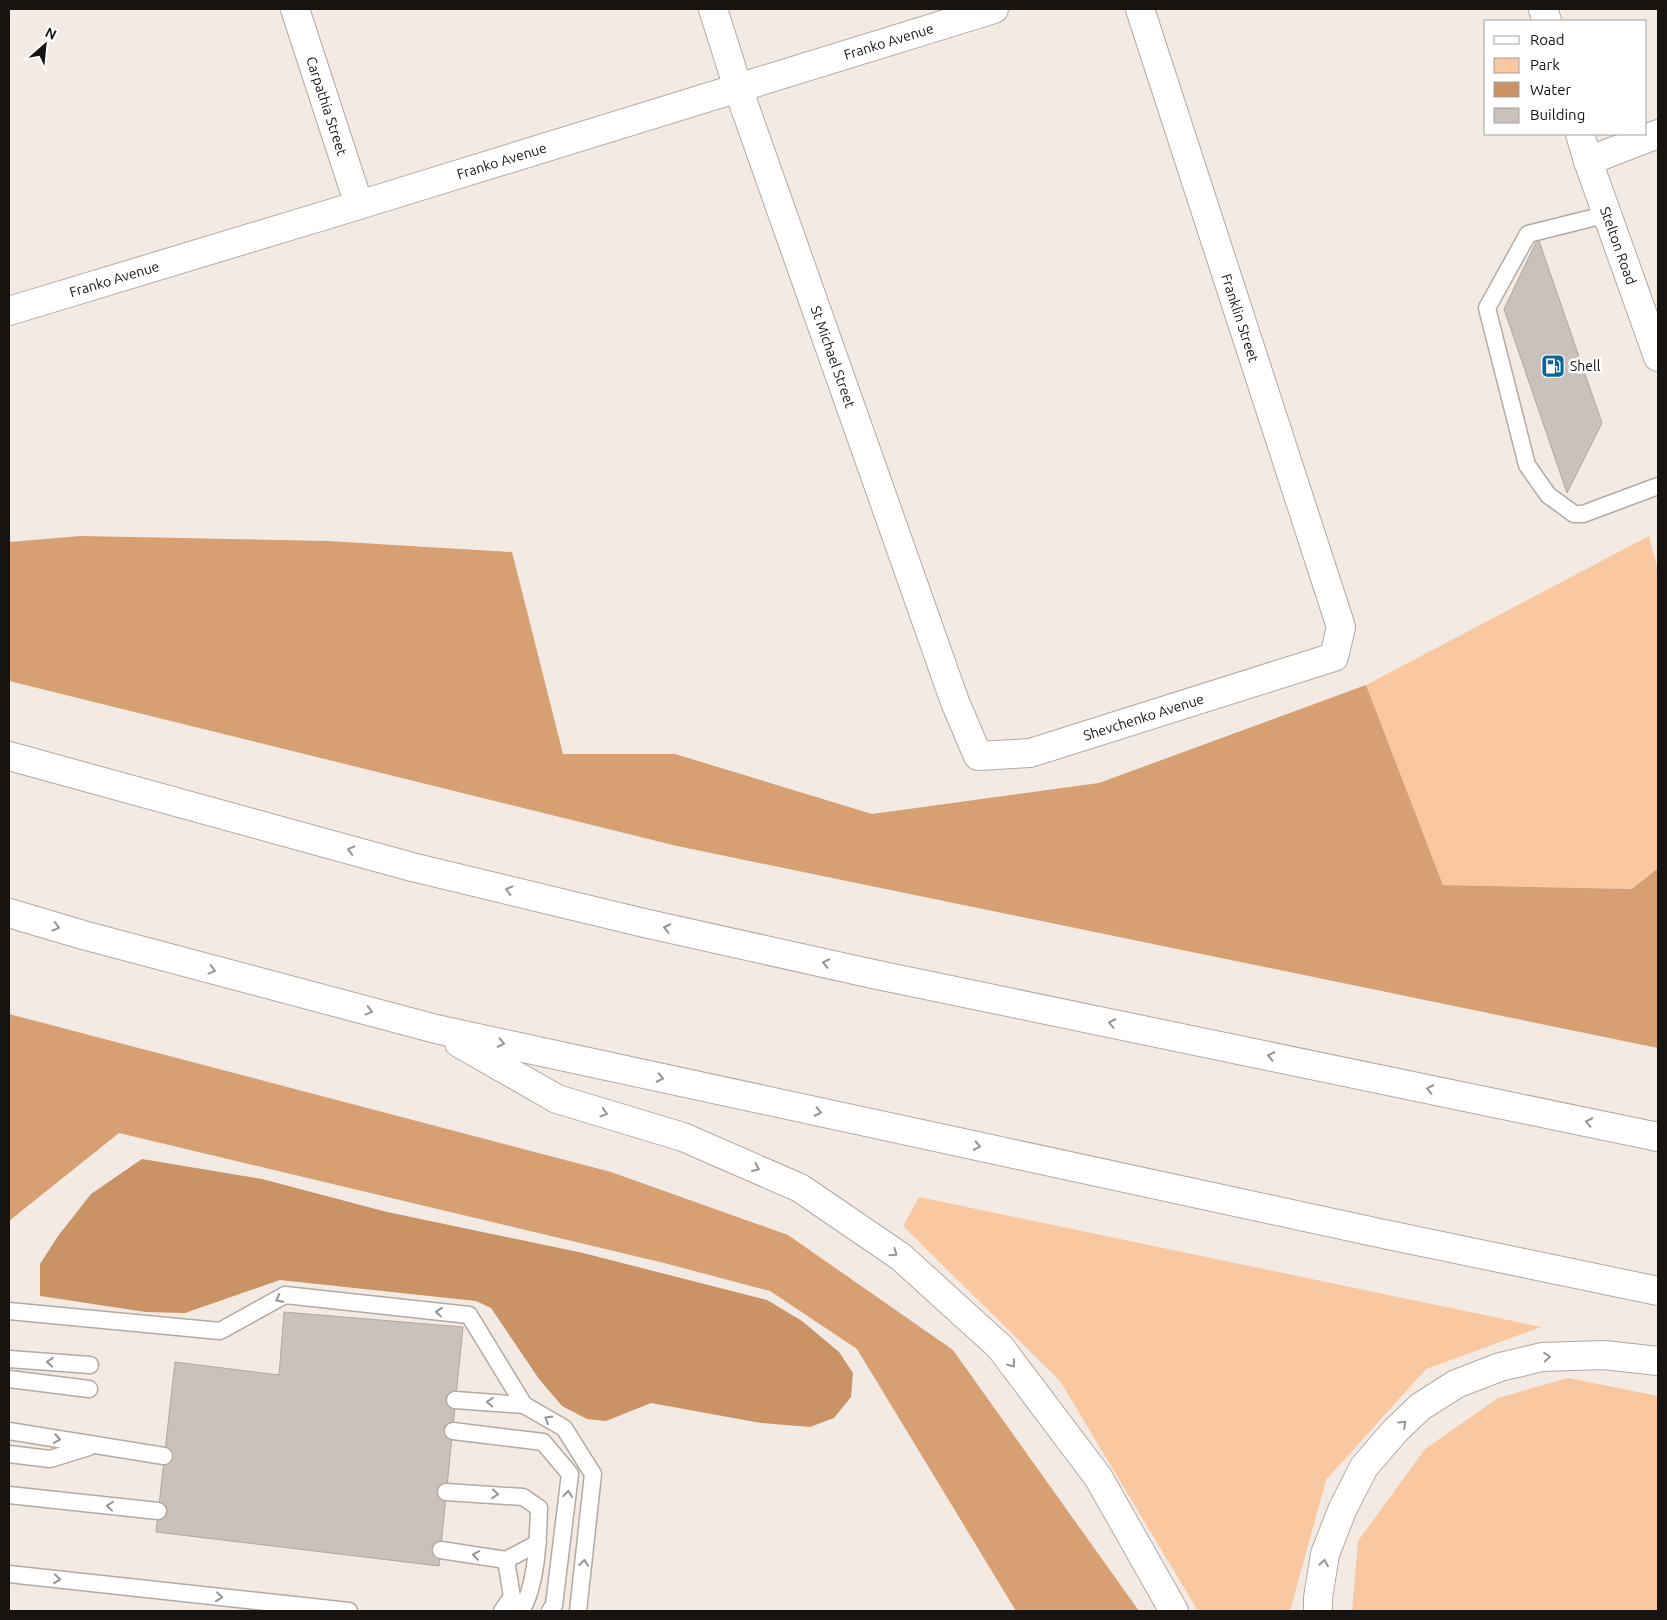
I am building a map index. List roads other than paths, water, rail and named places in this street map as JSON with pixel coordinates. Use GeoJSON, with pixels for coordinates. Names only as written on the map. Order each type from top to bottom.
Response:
{"type":"FeatureCollection","features":[{"type":"Feature","properties":{"kind":"main road","name":"Carpathia Street"},"geometry":{"type":"LineString","coordinates":[[295,9],[359,205]]}},
{"type":"Feature","properties":{"kind":"main road","name":"St Michael Street"},"geometry":{"type":"LineString","coordinates":[[713,9],[738,88],[955,702]]}},
{"type":"Feature","properties":{"kind":"main road","name":"Franko Avenue"},"geometry":{"type":"LineString","coordinates":[[9,311],[994,9]]}},
{"type":"Feature","properties":{"kind":"main road","name":"Franklin Street"},"geometry":{"type":"LineString","coordinates":[[1140,9],[1341,627]]}},
{"type":"Feature","properties":{"kind":"main road"},"geometry":{"type":"LineString","coordinates":[[1588,161],[1658,134]]}},
{"type":"Feature","properties":{"kind":"main road","name":"Stelton Road"},"geometry":{"type":"LineString","coordinates":[[1580,135],[1658,357]]}},
{"type":"Feature","properties":{"kind":"main road","name":"Shevchenko Avenue"},"geometry":{"type":"LineString","coordinates":[[955,702],[978,756],[1030,754],[1334,657],[1341,627]]}},
{"type":"Feature","properties":{"kind":"main road"},"geometry":{"type":"LineString","coordinates":[[9,756],[412,867],[644,923],[892,978],[1651,1130]]}},
{"type":"Feature","properties":{"kind":"main road"},"geometry":{"type":"LineString","coordinates":[[9,913],[93,938],[436,1029],[1370,1231],[1658,1291]]}},
{"type":"Feature","properties":{"kind":"main road"},"geometry":{"type":"LineString","coordinates":[[436,1029],[557,1099],[684,1137],[800,1188],[901,1257],[1000,1347],[1098,1477],[1174,1611]]}},
{"type":"Feature","properties":{"kind":"main road"},"geometry":{"type":"LineString","coordinates":[[1318,1611],[1318,1598],[1325,1554],[1343,1508],[1364,1467],[1420,1407],[1456,1384],[1500,1367],[1542,1357],[1604,1355],[1658,1361]]}},
{"type":"Feature","properties":{"kind":"lane"},"geometry":{"type":"LineString","coordinates":[[1608,214],[1528,234],[1487,308],[1527,465],[1548,495],[1574,514],[1584,514],[1658,486]]}},
{"type":"Feature","properties":{"kind":"lane"},"geometry":{"type":"LineString","coordinates":[[9,1311],[220,1332],[285,1295],[469,1315],[524,1405]]}},
{"type":"Feature","properties":{"kind":"lane"},"geometry":{"type":"LineString","coordinates":[[9,1359],[90,1365]]}},
{"type":"Feature","properties":{"kind":"lane"},"geometry":{"type":"LineString","coordinates":[[9,1379],[89,1389]]}},
{"type":"Feature","properties":{"kind":"lane"},"geometry":{"type":"LineString","coordinates":[[456,1400],[524,1405],[564,1428],[593,1474],[578,1611]]}},
{"type":"Feature","properties":{"kind":"lane"},"geometry":{"type":"LineString","coordinates":[[9,1431],[164,1456]]}},
{"type":"Feature","properties":{"kind":"lane"},"geometry":{"type":"LineString","coordinates":[[453,1431],[543,1442],[570,1474],[554,1605],[550,1611]]}},
{"type":"Feature","properties":{"kind":"lane"},"geometry":{"type":"LineString","coordinates":[[9,1454],[50,1459],[94,1446]]}},
{"type":"Feature","properties":{"kind":"lane"},"geometry":{"type":"LineString","coordinates":[[446,1492],[523,1497],[539,1508],[538,1543],[528,1600],[521,1611]]}},
{"type":"Feature","properties":{"kind":"lane"},"geometry":{"type":"LineString","coordinates":[[9,1495],[158,1511]]}},
{"type":"Feature","properties":{"kind":"lane"},"geometry":{"type":"LineString","coordinates":[[441,1550],[506,1560],[538,1543]]}},
{"type":"Feature","properties":{"kind":"lane"},"geometry":{"type":"LineString","coordinates":[[502,1611],[512,1597],[506,1560]]}},
{"type":"Feature","properties":{"kind":"lane"},"geometry":{"type":"LineString","coordinates":[[9,1574],[349,1611]]}},
{"type":"Feature","properties":{"kind":"water"},"geometry":{"type":"Polygon","coordinates":[[[142,1159],[262,1179],[387,1212],[583,1253],[767,1300],[802,1321],[839,1352],[853,1373],[851,1397],[834,1418],[810,1427],[761,1423],[651,1403],[606,1421],[587,1419],[562,1406],[539,1379],[491,1308],[476,1301],[280,1280],[185,1313],[146,1312],[40,1296],[40,1264],[58,1236],[91,1194],[142,1159]]]}},
{"type":"Feature","properties":{"kind":"place","name":"Shell"},"geometry":{"type":"Point","coordinates":[1553,366]}}]}
